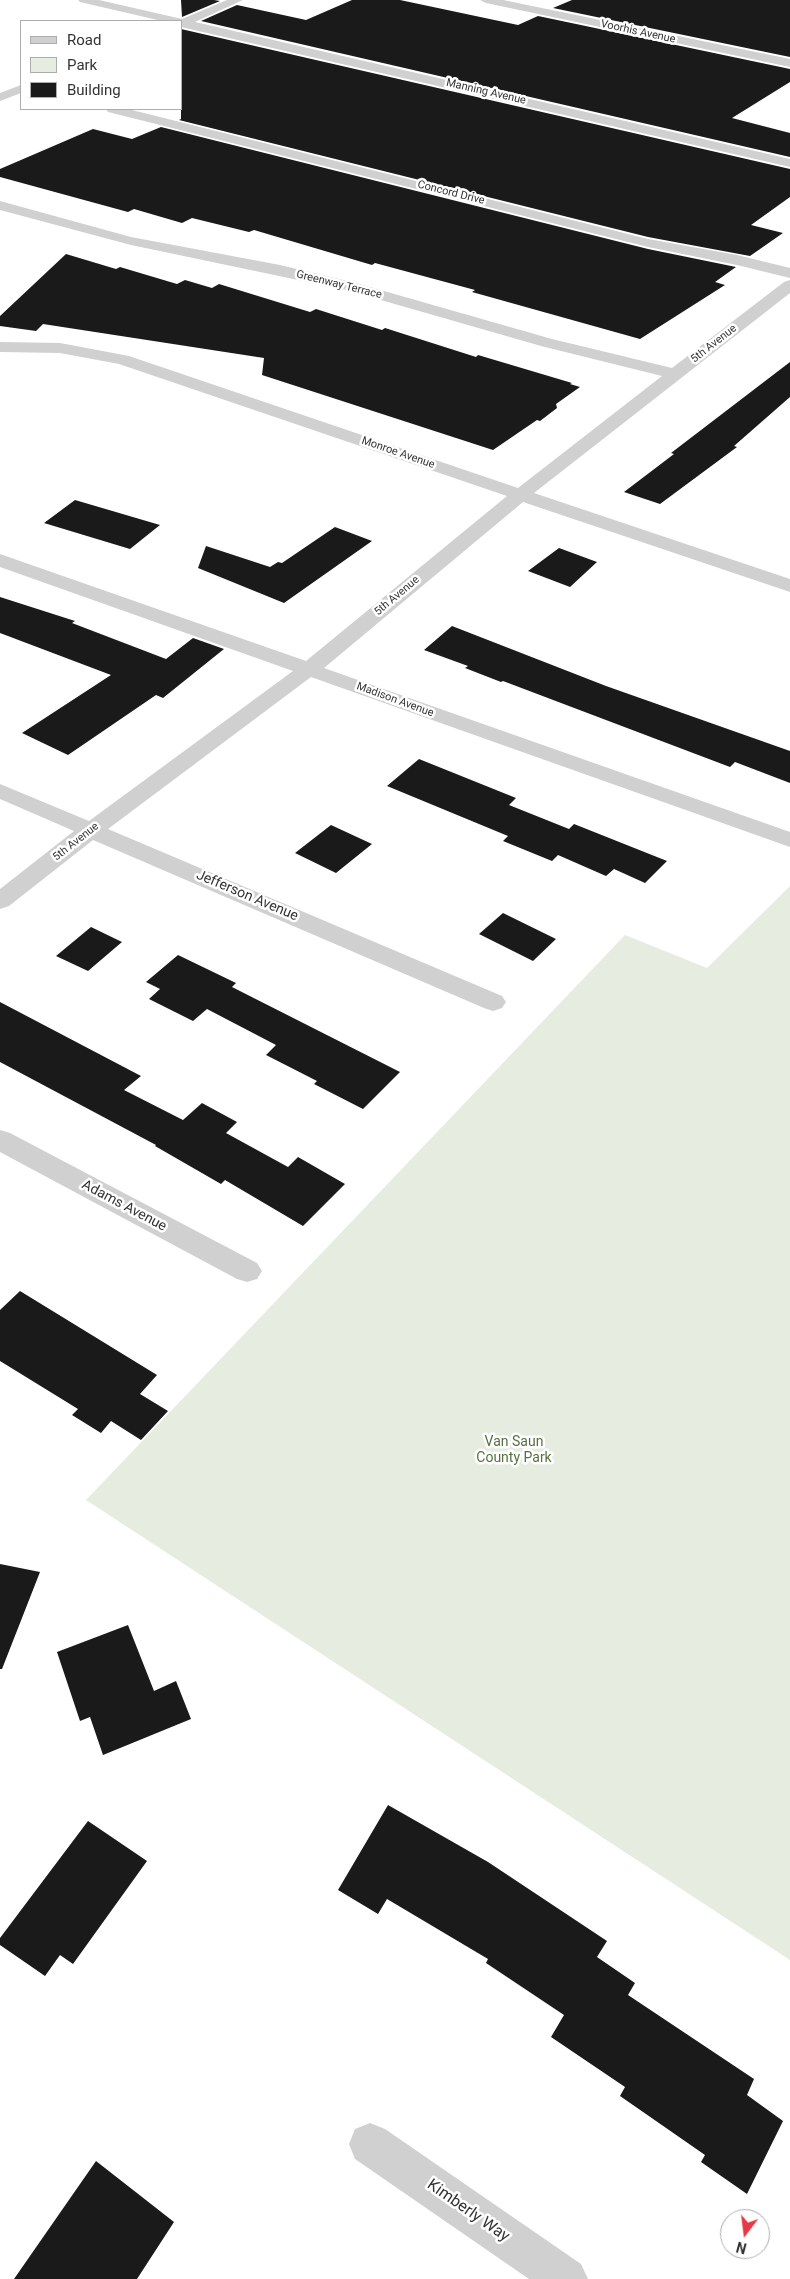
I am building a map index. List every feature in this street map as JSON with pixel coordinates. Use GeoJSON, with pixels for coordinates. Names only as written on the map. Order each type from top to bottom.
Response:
{"type":"FeatureCollection","features":[{"type":"Feature","properties":{"kind":"street","name":"Manning Avenue"},"geometry":{"type":"LineString","coordinates":[[84,0],[171,20]]}},
{"type":"Feature","properties":{"kind":"street"},"geometry":{"type":"LineString","coordinates":[[182,21],[237,0]]}},
{"type":"Feature","properties":{"kind":"street","name":"Voorhis Avenue"},"geometry":{"type":"LineString","coordinates":[[486,0],[790,63]]}},
{"type":"Feature","properties":{"kind":"street","name":"Manning Avenue"},"geometry":{"type":"LineString","coordinates":[[182,22],[790,163]]}},
{"type":"Feature","properties":{"kind":"street"},"geometry":{"type":"LineString","coordinates":[[7,80],[20,83]]}},
{"type":"Feature","properties":{"kind":"street"},"geometry":{"type":"LineString","coordinates":[[0,97],[20,88]]}},
{"type":"Feature","properties":{"kind":"street","name":"Concord Drive"},"geometry":{"type":"LineString","coordinates":[[117,110],[249,144],[381,174],[648,243],[738,260],[790,273]]}},
{"type":"Feature","properties":{"kind":"street","name":"Greenway Terrace"},"geometry":{"type":"LineString","coordinates":[[0,205],[131,241],[280,270],[350,286],[548,343],[675,374]]}},
{"type":"Feature","properties":{"kind":"street","name":"5th Avenue"},"geometry":{"type":"LineString","coordinates":[[0,901],[91,830],[309,669],[520,495],[790,285]]}},
{"type":"Feature","properties":{"kind":"street","name":"Monroe Avenue"},"geometry":{"type":"LineString","coordinates":[[0,347],[60,348],[123,360],[790,586]]}},
{"type":"Feature","properties":{"kind":"street","name":"Madison Avenue"},"geometry":{"type":"LineString","coordinates":[[0,560],[790,840]]}},
{"type":"Feature","properties":{"kind":"street","name":"Jefferson Avenue"},"geometry":{"type":"LineString","coordinates":[[0,791],[493,1002]]}},
{"type":"Feature","properties":{"kind":"street","name":"Adams Avenue"},"geometry":{"type":"LineString","coordinates":[[0,1140],[248,1271]]}},
{"type":"Feature","properties":{"kind":"street","name":"Kimberly Way"},"geometry":{"type":"LineString","coordinates":[[370,2144],[566,2279]]}},
{"type":"Feature","properties":{"kind":"green space","name":"Van Saun County Park"},"geometry":{"type":"Polygon","coordinates":[[[790,886],[790,1960],[86,1500],[625,935],[707,968],[790,886]]]}},
{"type":"Feature","properties":{"kind":"building"},"geometry":{"type":"Polygon","coordinates":[[[181,0],[214,0],[220,1],[182,17],[181,0]]]}},
{"type":"Feature","properties":{"kind":"building"},"geometry":{"type":"Polygon","coordinates":[[[352,0],[400,0],[518,25],[538,16],[790,69],[790,82],[732,118],[790,133],[790,157],[201,21],[237,5],[306,20],[352,0]]]}},
{"type":"Feature","properties":{"kind":"building"},"geometry":{"type":"Polygon","coordinates":[[[572,0],[790,0],[790,57],[553,8],[572,0]]]}},
{"type":"Feature","properties":{"kind":"building"},"geometry":{"type":"Polygon","coordinates":[[[182,29],[790,169],[790,197],[751,225],[783,233],[750,256],[648,237],[179,120],[181,119],[182,29]]]}},
{"type":"Feature","properties":{"kind":"building"},"geometry":{"type":"Polygon","coordinates":[[[161,127],[648,249],[736,267],[715,282],[725,285],[640,339],[472,292],[475,290],[375,263],[372,265],[254,230],[249,232],[192,218],[182,223],[134,209],[128,212],[0,177],[0,169],[93,129],[132,139],[161,127]]]}},
{"type":"Feature","properties":{"kind":"building"},"geometry":{"type":"Polygon","coordinates":[[[66,254],[116,269],[120,267],[177,284],[185,280],[212,288],[219,284],[310,312],[316,309],[382,330],[385,328],[476,357],[478,355],[580,387],[556,404],[557,408],[540,421],[537,420],[493,450],[262,375],[264,358],[43,324],[36,331],[0,326],[0,316],[66,254]]]}},
{"type":"Feature","properties":{"kind":"building"},"geometry":{"type":"Polygon","coordinates":[[[790,362],[790,397],[734,446],[737,447],[660,504],[624,492],[674,454],[671,453],[790,362]]]}},
{"type":"Feature","properties":{"kind":"building"},"geometry":{"type":"Polygon","coordinates":[[[75,500],[160,525],[130,549],[44,523],[75,500]]]}},
{"type":"Feature","properties":{"kind":"building"},"geometry":{"type":"Polygon","coordinates":[[[335,527],[372,541],[284,603],[198,568],[206,546],[270,567],[278,562],[282,563],[335,527]]]}},
{"type":"Feature","properties":{"kind":"building"},"geometry":{"type":"Polygon","coordinates":[[[559,548],[597,562],[570,587],[528,571],[559,548]]]}},
{"type":"Feature","properties":{"kind":"building"},"geometry":{"type":"Polygon","coordinates":[[[0,597],[75,621],[72,623],[166,659],[193,638],[224,649],[163,698],[156,695],[68,755],[22,733],[111,675],[0,633],[0,597]]]}},
{"type":"Feature","properties":{"kind":"building"},"geometry":{"type":"Polygon","coordinates":[[[452,626],[606,686],[790,751],[790,783],[735,762],[730,767],[503,681],[501,682],[465,668],[468,666],[424,650],[452,626]]]}},
{"type":"Feature","properties":{"kind":"building"},"geometry":{"type":"Polygon","coordinates":[[[419,759],[516,798],[509,805],[569,829],[574,824],[667,861],[645,883],[614,869],[606,876],[558,855],[552,861],[503,841],[508,836],[387,786],[419,759]]]}},
{"type":"Feature","properties":{"kind":"building"},"geometry":{"type":"Polygon","coordinates":[[[331,825],[372,844],[336,873],[295,853],[331,825]]]}},
{"type":"Feature","properties":{"kind":"building"},"geometry":{"type":"Polygon","coordinates":[[[503,913],[556,939],[533,961],[479,934],[503,913]]]}},
{"type":"Feature","properties":{"kind":"building"},"geometry":{"type":"Polygon","coordinates":[[[91,927],[122,942],[88,971],[56,956],[91,927]]]}},
{"type":"Feature","properties":{"kind":"building"},"geometry":{"type":"Polygon","coordinates":[[[178,955],[236,983],[232,987],[400,1072],[363,1109],[314,1084],[317,1081],[266,1055],[276,1045],[207,1009],[193,1021],[149,999],[160,989],[146,982],[178,955]]]}},
{"type":"Feature","properties":{"kind":"building"},"geometry":{"type":"Polygon","coordinates":[[[0,1002],[141,1076],[124,1090],[183,1120],[202,1103],[237,1122],[226,1133],[288,1167],[298,1157],[345,1184],[303,1226],[225,1180],[221,1184],[156,1145],[0,1062],[0,1002]]]}},
{"type":"Feature","properties":{"kind":"building"},"geometry":{"type":"Polygon","coordinates":[[[20,1291],[157,1375],[140,1394],[168,1411],[141,1440],[111,1421],[101,1433],[72,1415],[78,1409],[0,1361],[0,1310],[20,1291]]]}},
{"type":"Feature","properties":{"kind":"building"},"geometry":{"type":"Polygon","coordinates":[[[0,1564],[40,1572],[2,1669],[0,1669],[0,1564]]]}},
{"type":"Feature","properties":{"kind":"building"},"geometry":{"type":"Polygon","coordinates":[[[128,1625],[154,1691],[176,1681],[191,1719],[103,1755],[90,1717],[80,1721],[57,1652],[128,1625]]]}},
{"type":"Feature","properties":{"kind":"building"},"geometry":{"type":"Polygon","coordinates":[[[388,1805],[488,1862],[607,1941],[597,1957],[635,1983],[628,1995],[754,2079],[747,2095],[783,2121],[747,2194],[701,2162],[705,2155],[620,2096],[625,2087],[551,2037],[564,2015],[486,1963],[488,1959],[387,1899],[378,1914],[338,1890],[388,1805]]]}},
{"type":"Feature","properties":{"kind":"building"},"geometry":{"type":"Polygon","coordinates":[[[88,1821],[147,1861],[73,1964],[60,1955],[45,1976],[0,1945],[0,1938],[88,1821]]]}},
{"type":"Feature","properties":{"kind":"building"},"geometry":{"type":"Polygon","coordinates":[[[96,2161],[174,2222],[137,2279],[14,2279],[96,2161]]]}}]}
